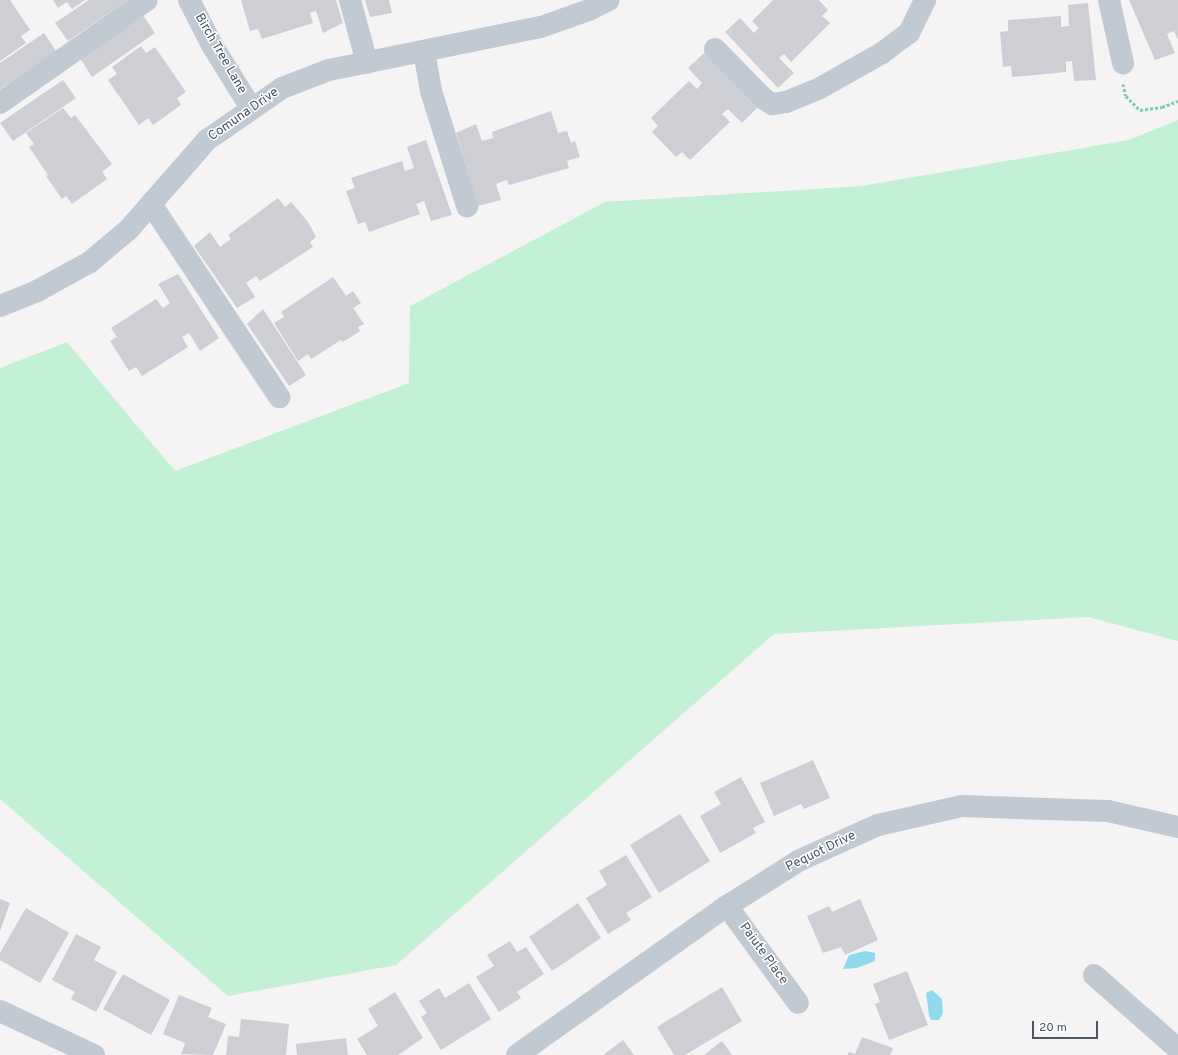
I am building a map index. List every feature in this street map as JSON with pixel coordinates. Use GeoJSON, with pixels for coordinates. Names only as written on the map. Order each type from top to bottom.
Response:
{"type":"FeatureCollection","features":[{"type":"Feature","properties":{"kind":"street"},"geometry":{"type":"LineString","coordinates":[[0,103],[147,0]]}},
{"type":"Feature","properties":{"kind":"street","name":"Birch Tree Lane"},"geometry":{"type":"LineString","coordinates":[[189,0],[212,44],[251,108]]}},
{"type":"Feature","properties":{"kind":"street"},"geometry":{"type":"LineString","coordinates":[[350,0],[367,62]]}},
{"type":"Feature","properties":{"kind":"street","name":"Comuna Drive"},"geometry":{"type":"LineString","coordinates":[[0,306],[37,291],[90,262],[129,229],[207,140],[251,108],[296,83],[329,70],[542,27],[589,10],[609,0]]}},
{"type":"Feature","properties":{"kind":"street"},"geometry":{"type":"LineString","coordinates":[[715,49],[763,98],[772,104],[786,102],[820,88],[888,49],[909,33],[925,0]]}},
{"type":"Feature","properties":{"kind":"street"},"geometry":{"type":"LineString","coordinates":[[1109,0],[1123,63]]}},
{"type":"Feature","properties":{"kind":"street"},"geometry":{"type":"LineString","coordinates":[[424,51],[431,91],[467,206]]}},
{"type":"Feature","properties":{"kind":"street"},"geometry":{"type":"LineString","coordinates":[[151,204],[279,396]]}},
{"type":"Feature","properties":{"kind":"street","name":"Pequot Drive"},"geometry":{"type":"LineString","coordinates":[[517,1055],[727,906],[800,860],[878,825],[962,806],[1108,811],[1178,827]]}},
{"type":"Feature","properties":{"kind":"street","name":"Paiute Place"},"geometry":{"type":"LineString","coordinates":[[727,906],[798,1003]]}},
{"type":"Feature","properties":{"kind":"street"},"geometry":{"type":"LineString","coordinates":[[1094,975],[1178,1049]]}},
{"type":"Feature","properties":{"kind":"street"},"geometry":{"type":"LineString","coordinates":[[0,1011],[82,1052]]}},
{"type":"Feature","properties":{"kind":"path"},"geometry":{"type":"LineString","coordinates":[[1123,63],[1121,76],[1126,96],[1140,110],[1162,107],[1178,100]]}},
{"type":"Feature","properties":{"kind":"green space"},"geometry":{"type":"Polygon","coordinates":[[[1178,120],[1178,641],[1088,617],[774,634],[396,965],[228,996],[0,799],[0,368],[67,342],[175,471],[409,383],[410,306],[605,202],[862,186],[1129,140],[1178,120]]]}},
{"type":"Feature","properties":{"kind":"water"},"geometry":{"type":"Polygon","coordinates":[[[865,951],[875,953],[875,961],[857,968],[843,969],[849,955],[865,951]]]}},
{"type":"Feature","properties":{"kind":"water"},"geometry":{"type":"Polygon","coordinates":[[[932,990],[942,999],[943,1013],[939,1020],[931,1020],[929,1015],[926,993],[932,990]]]}},
{"type":"Feature","properties":{"kind":"building"},"geometry":{"type":"Polygon","coordinates":[[[0,0],[10,0],[30,30],[21,36],[26,43],[0,61],[0,0]]]}},
{"type":"Feature","properties":{"kind":"building"},"geometry":{"type":"Polygon","coordinates":[[[53,0],[85,0],[72,9],[67,2],[58,8],[53,0]]]}},
{"type":"Feature","properties":{"kind":"building"},"geometry":{"type":"Polygon","coordinates":[[[89,0],[128,0],[68,41],[55,23],[89,0]]]}},
{"type":"Feature","properties":{"kind":"building"},"geometry":{"type":"Polygon","coordinates":[[[241,0],[336,0],[343,23],[323,33],[316,11],[310,13],[313,23],[262,39],[258,29],[250,31],[241,0]]]}},
{"type":"Feature","properties":{"kind":"building"},"geometry":{"type":"Polygon","coordinates":[[[365,0],[389,0],[392,13],[370,17],[365,0]]]}},
{"type":"Feature","properties":{"kind":"building"},"geometry":{"type":"Polygon","coordinates":[[[773,0],[819,0],[828,10],[822,16],[830,23],[791,62],[784,54],[779,58],[794,73],[778,88],[725,32],[740,18],[754,33],[759,28],[752,21],[773,0]]]}},
{"type":"Feature","properties":{"kind":"building"},"geometry":{"type":"Polygon","coordinates":[[[1129,0],[1178,0],[1178,40],[1174,31],[1167,34],[1175,53],[1155,60],[1129,0]]]}},
{"type":"Feature","properties":{"kind":"building"},"geometry":{"type":"Polygon","coordinates":[[[1088,3],[1096,80],[1074,81],[1072,61],[1066,62],[1066,72],[1012,77],[1011,66],[1003,67],[1000,32],[1008,31],[1008,20],[1061,16],[1061,27],[1069,26],[1068,5],[1088,3]]]}},
{"type":"Feature","properties":{"kind":"building"},"geometry":{"type":"Polygon","coordinates":[[[143,15],[155,33],[92,77],[80,58],[143,15]]]}},
{"type":"Feature","properties":{"kind":"building"},"geometry":{"type":"Polygon","coordinates":[[[44,33],[56,51],[0,89],[0,63],[44,33]]]}},
{"type":"Feature","properties":{"kind":"building"},"geometry":{"type":"Polygon","coordinates":[[[141,46],[146,53],[155,47],[186,92],[177,98],[181,105],[153,125],[148,118],[139,125],[108,80],[117,74],[112,67],[141,46]]]}},
{"type":"Feature","properties":{"kind":"building"},"geometry":{"type":"Polygon","coordinates":[[[704,53],[757,108],[742,123],[728,109],[722,114],[730,122],[690,160],[682,152],[676,157],[652,132],[658,126],[651,118],[689,81],[697,89],[702,83],[688,68],[704,53]]]}},
{"type":"Feature","properties":{"kind":"building"},"geometry":{"type":"Polygon","coordinates":[[[63,80],[76,98],[13,141],[0,123],[63,80]]]}},
{"type":"Feature","properties":{"kind":"building"},"geometry":{"type":"Polygon","coordinates":[[[63,108],[71,118],[75,115],[112,164],[102,172],[107,179],[72,204],[66,196],[62,199],[46,176],[48,175],[29,147],[34,144],[26,133],[63,108]]]}},
{"type":"Feature","properties":{"kind":"building"},"geometry":{"type":"Polygon","coordinates":[[[551,111],[558,133],[567,131],[571,143],[575,141],[580,157],[567,161],[569,168],[509,185],[507,180],[496,184],[501,200],[478,206],[456,133],[476,124],[482,141],[493,138],[492,132],[551,111]]]}},
{"type":"Feature","properties":{"kind":"building"},"geometry":{"type":"Polygon","coordinates":[[[426,140],[452,215],[431,221],[424,201],[416,204],[420,214],[369,232],[365,222],[358,224],[346,191],[355,188],[351,178],[402,161],[405,171],[414,168],[407,147],[426,140]]]}},
{"type":"Feature","properties":{"kind":"building"},"geometry":{"type":"Polygon","coordinates":[[[278,198],[285,207],[291,202],[308,222],[316,237],[310,242],[313,247],[260,281],[256,276],[246,283],[255,297],[237,308],[194,246],[210,232],[220,247],[231,239],[228,235],[278,198]]]}},
{"type":"Feature","properties":{"kind":"building"},"geometry":{"type":"Polygon","coordinates":[[[178,274],[219,338],[200,351],[189,333],[182,337],[188,347],[142,376],[136,367],[129,371],[110,341],[117,337],[111,328],[156,299],[163,308],[170,303],[158,284],[178,274]]]}},
{"type":"Feature","properties":{"kind":"building"},"geometry":{"type":"Polygon","coordinates":[[[333,277],[346,296],[353,291],[361,303],[353,308],[364,324],[358,327],[360,331],[343,342],[341,340],[311,359],[308,354],[298,361],[274,323],[284,317],[281,312],[333,277]]]}},
{"type":"Feature","properties":{"kind":"building"},"geometry":{"type":"Polygon","coordinates":[[[263,309],[306,375],[289,386],[247,324],[263,309]]]}},
{"type":"Feature","properties":{"kind":"building"},"geometry":{"type":"Polygon","coordinates":[[[813,760],[830,798],[804,809],[801,804],[774,816],[760,783],[813,760]]]}},
{"type":"Feature","properties":{"kind":"building"},"geometry":{"type":"Polygon","coordinates":[[[741,777],[765,822],[753,828],[756,833],[720,853],[700,816],[721,804],[714,792],[741,777]]]}},
{"type":"Feature","properties":{"kind":"building"},"geometry":{"type":"Polygon","coordinates":[[[680,814],[710,861],[659,893],[630,845],[680,814]]]}},
{"type":"Feature","properties":{"kind":"building"},"geometry":{"type":"Polygon","coordinates":[[[626,855],[652,897],[626,913],[631,920],[608,934],[586,898],[607,885],[599,871],[626,855]]]}},
{"type":"Feature","properties":{"kind":"building"},"geometry":{"type":"Polygon","coordinates":[[[0,899],[10,903],[0,931],[0,899]]]}},
{"type":"Feature","properties":{"kind":"building"},"geometry":{"type":"Polygon","coordinates":[[[860,899],[878,940],[845,955],[841,947],[823,953],[807,916],[829,906],[832,912],[860,899]]]}},
{"type":"Feature","properties":{"kind":"building"},"geometry":{"type":"Polygon","coordinates":[[[578,903],[601,938],[552,971],[529,937],[578,903]]]}},
{"type":"Feature","properties":{"kind":"building"},"geometry":{"type":"Polygon","coordinates":[[[26,908],[69,933],[40,983],[0,960],[0,953],[26,908]]]}},
{"type":"Feature","properties":{"kind":"building"},"geometry":{"type":"Polygon","coordinates":[[[76,934],[101,947],[94,960],[117,972],[96,1012],[71,999],[75,992],[52,980],[76,934]]]}},
{"type":"Feature","properties":{"kind":"building"},"geometry":{"type":"Polygon","coordinates":[[[510,941],[517,952],[526,947],[544,974],[517,992],[521,998],[499,1012],[476,977],[494,966],[487,955],[510,941]]]}},
{"type":"Feature","properties":{"kind":"building"},"geometry":{"type":"Polygon","coordinates":[[[907,971],[928,1025],[889,1040],[875,1004],[880,1002],[873,984],[907,971]]]}},
{"type":"Feature","properties":{"kind":"building"},"geometry":{"type":"Polygon","coordinates":[[[123,974],[170,1000],[151,1035],[103,1009],[123,974]]]}},
{"type":"Feature","properties":{"kind":"building"},"geometry":{"type":"Polygon","coordinates":[[[469,983],[491,1019],[441,1050],[421,1017],[427,1013],[419,1001],[439,988],[445,998],[469,983]]]}},
{"type":"Feature","properties":{"kind":"building"},"geometry":{"type":"Polygon","coordinates":[[[722,987],[742,1021],[685,1055],[674,1055],[657,1027],[722,987]]]}},
{"type":"Feature","properties":{"kind":"building"},"geometry":{"type":"Polygon","coordinates":[[[395,992],[423,1038],[398,1055],[367,1055],[357,1039],[378,1026],[368,1009],[395,992]]]}},
{"type":"Feature","properties":{"kind":"building"},"geometry":{"type":"Polygon","coordinates":[[[179,995],[212,1008],[208,1017],[226,1024],[213,1055],[181,1054],[185,1043],[163,1034],[179,995]]]}},
{"type":"Feature","properties":{"kind":"building"},"geometry":{"type":"Polygon","coordinates":[[[241,1019],[289,1024],[286,1055],[226,1055],[228,1036],[239,1037],[241,1019]]]}},
{"type":"Feature","properties":{"kind":"building"},"geometry":{"type":"Polygon","coordinates":[[[862,1037],[893,1048],[890,1055],[848,1055],[849,1052],[855,1054],[862,1037]]]}},
{"type":"Feature","properties":{"kind":"building"},"geometry":{"type":"Polygon","coordinates":[[[346,1038],[348,1055],[297,1055],[296,1044],[346,1038]]]}},
{"type":"Feature","properties":{"kind":"building"},"geometry":{"type":"Polygon","coordinates":[[[623,1040],[634,1055],[603,1055],[623,1040]]]}},
{"type":"Feature","properties":{"kind":"building"},"geometry":{"type":"Polygon","coordinates":[[[722,1041],[732,1055],[704,1055],[722,1041]]]}}]}
